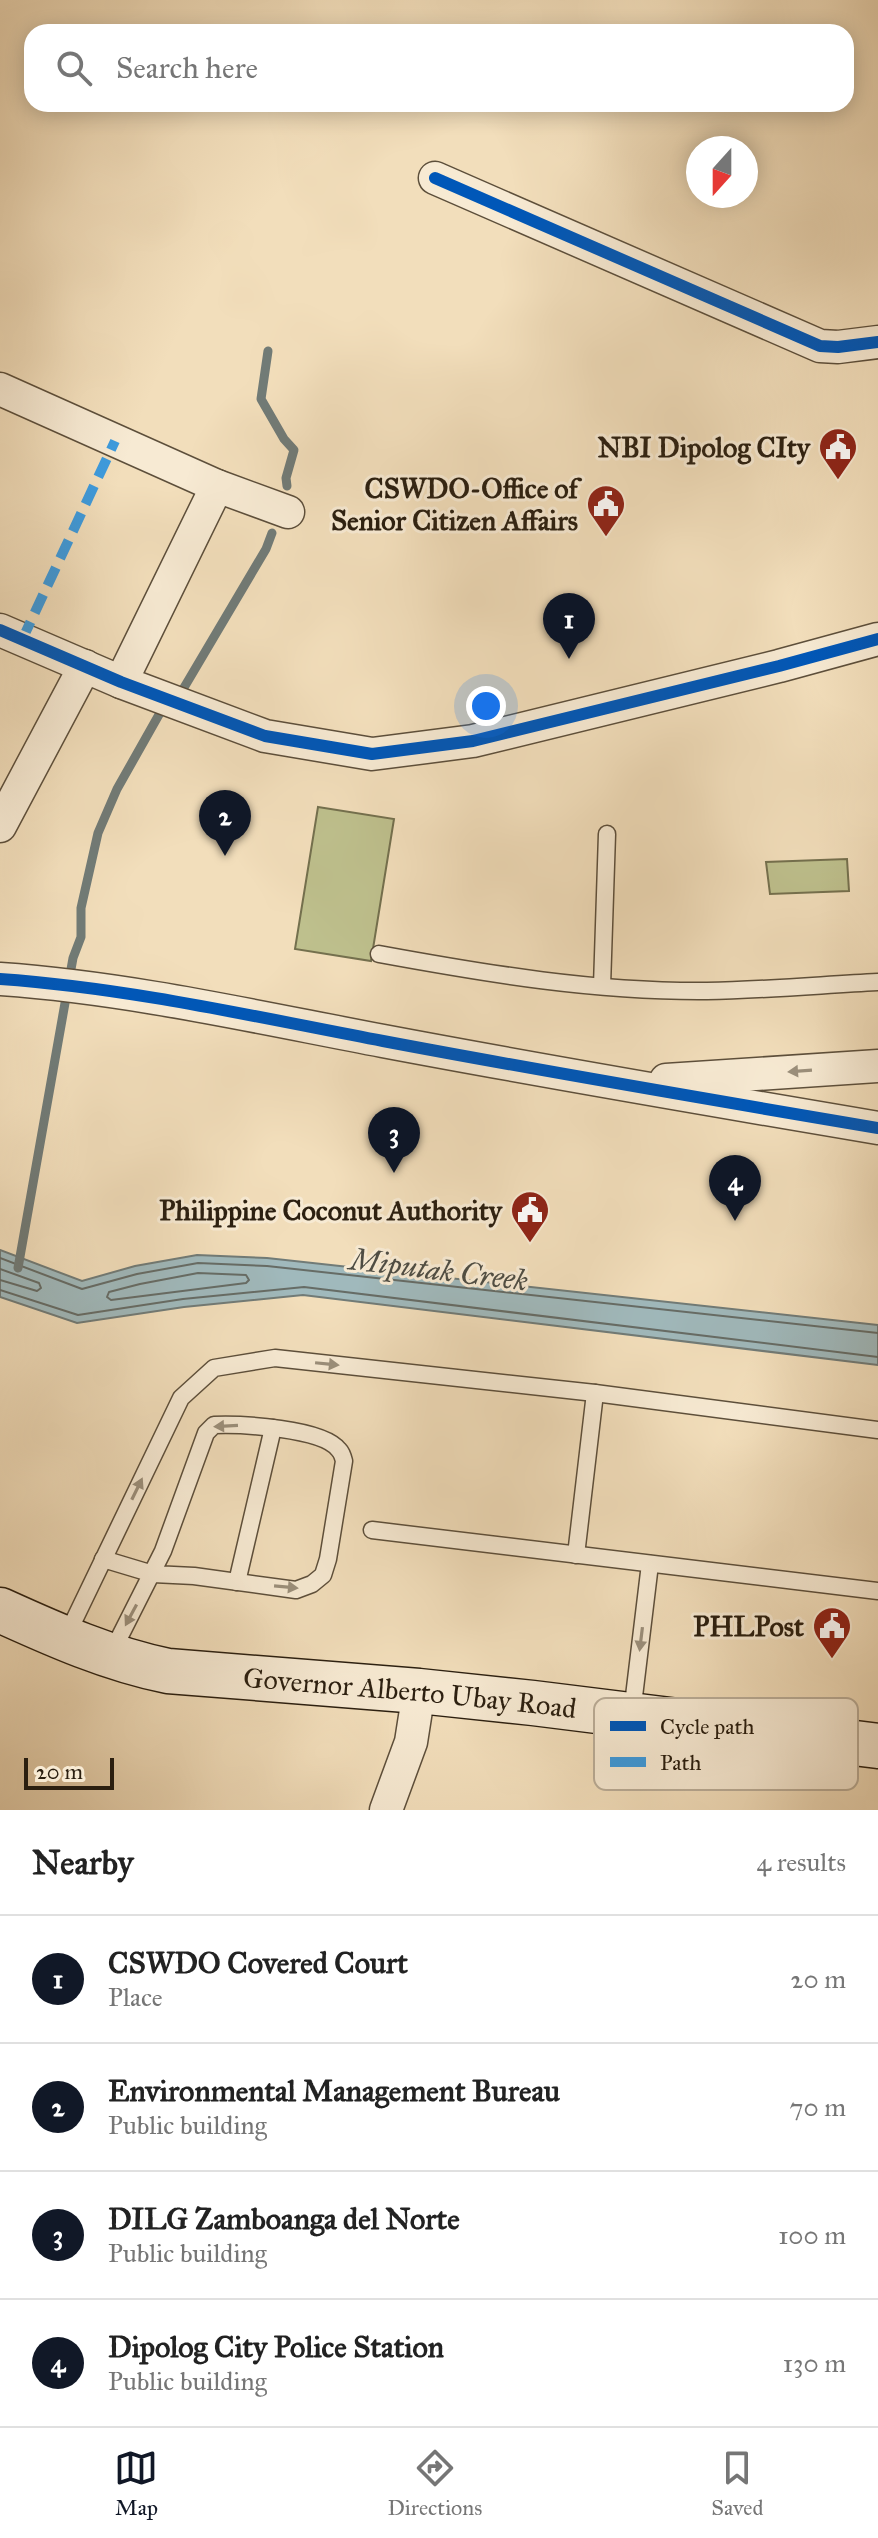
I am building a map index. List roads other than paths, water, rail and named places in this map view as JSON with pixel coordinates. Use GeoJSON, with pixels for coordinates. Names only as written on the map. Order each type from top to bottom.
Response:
{"type":"FeatureCollection","features":[{"type":"Feature","properties":{"kind":"main road","name":"Governor Alberto Ubay Road"},"geometry":{"type":"LineString","coordinates":[[0,1610],[65,1640],[127,1663],[168,1671],[419,1691],[594,1711]]}},
{"type":"Feature","properties":{"kind":"main road","name":"Governor Alberto Ubay Road"},"geometry":{"type":"LineString","coordinates":[[858,1743],[878,1746]]}},
{"type":"Feature","properties":{"kind":"street"},"geometry":{"type":"LineString","coordinates":[[435,178],[820,346],[878,342]]}},
{"type":"Feature","properties":{"kind":"street"},"geometry":{"type":"LineString","coordinates":[[0,389],[217,486],[288,512]]}},
{"type":"Feature","properties":{"kind":"street"},"geometry":{"type":"LineString","coordinates":[[134,687],[217,486]]}},
{"type":"Feature","properties":{"kind":"street"},"geometry":{"type":"LineString","coordinates":[[0,630],[134,687],[265,736],[372,754],[473,741],[878,639]]}},
{"type":"Feature","properties":{"kind":"street"},"geometry":{"type":"LineString","coordinates":[[0,826],[85,666]]}},
{"type":"Feature","properties":{"kind":"street"},"geometry":{"type":"LineString","coordinates":[[0,979],[50,982],[171,1002],[607,1083],[878,1128]]}},
{"type":"Feature","properties":{"kind":"street"},"geometry":{"type":"LineString","coordinates":[[607,1083],[878,1066]]}},
{"type":"Feature","properties":{"kind":"street"},"geometry":{"type":"LineString","coordinates":[[386,1810],[411,1742],[419,1691]]}},
{"type":"Feature","properties":{"kind":"lane"},"geometry":{"type":"LineString","coordinates":[[602,986],[607,834]]}},
{"type":"Feature","properties":{"kind":"lane"},"geometry":{"type":"LineString","coordinates":[[379,954],[492,975],[602,986],[707,991],[878,982]]}},
{"type":"Feature","properties":{"kind":"lane"},"geometry":{"type":"LineString","coordinates":[[65,1640],[181,1398],[214,1368],[275,1358],[595,1393],[878,1430]]}},
{"type":"Feature","properties":{"kind":"lane"},"geometry":{"type":"LineString","coordinates":[[576,1555],[595,1393]]}},
{"type":"Feature","properties":{"kind":"lane"},"geometry":{"type":"LineString","coordinates":[[103,1559],[153,1574],[194,1576],[296,1590],[312,1584],[323,1575],[328,1559],[344,1461],[338,1448],[318,1437],[273,1428],[214,1425],[206,1433],[188,1489],[153,1574],[110,1656]]}},
{"type":"Feature","properties":{"kind":"lane"},"geometry":{"type":"LineString","coordinates":[[237,1582],[273,1428]]}},
{"type":"Feature","properties":{"kind":"lane"},"geometry":{"type":"LineString","coordinates":[[372,1530],[878,1591]]}},
{"type":"Feature","properties":{"kind":"lane"},"geometry":{"type":"LineString","coordinates":[[634,1698],[650,1564]]}},
{"type":"Feature","properties":{"kind":"water"},"geometry":{"type":"Polygon","coordinates":[[[0,1250],[82,1281],[135,1266],[197,1255],[267,1258],[878,1325],[878,1365],[303,1295],[184,1307],[77,1323],[0,1297],[0,1250]]]}},
{"type":"Feature","properties":{"kind":"waterway"},"geometry":{"type":"LineString","coordinates":[[268,351],[261,399],[284,439],[294,450],[286,478],[287,486]]}},
{"type":"Feature","properties":{"kind":"waterway"},"geometry":{"type":"LineString","coordinates":[[177,695],[266,549],[272,533]]}},
{"type":"Feature","properties":{"kind":"waterway"},"geometry":{"type":"LineString","coordinates":[[18,1268],[73,958],[81,937],[81,908],[98,833],[117,789],[165,704]]}},
{"type":"Feature","properties":{"kind":"place","name":"NBI Dipolog CIty"},"geometry":{"type":"Point","coordinates":[838,481]}},
{"type":"Feature","properties":{"kind":"place","name":"CSWDO-Office of Senior Citizen Affairs"},"geometry":{"type":"Point","coordinates":[606,538]}},
{"type":"Feature","properties":{"kind":"place","name":"CSWDO Covered Court"},"geometry":{"type":"Point","coordinates":[569,659]}},
{"type":"Feature","properties":{"kind":"place","name":"Environmental Management Bureau"},"geometry":{"type":"Point","coordinates":[225,856]}},
{"type":"Feature","properties":{"kind":"place","name":"DILG Zamboanga del Norte"},"geometry":{"type":"Point","coordinates":[394,1173]}},
{"type":"Feature","properties":{"kind":"place","name":"Dipolog City Police Station"},"geometry":{"type":"Point","coordinates":[735,1221]}},
{"type":"Feature","properties":{"kind":"place","name":"Philippine Coconut Authority"},"geometry":{"type":"Point","coordinates":[530,1244]}},
{"type":"Feature","properties":{"kind":"place","name":"PHLPost"},"geometry":{"type":"Point","coordinates":[832,1660]}},
{"type":"Feature","properties":{"kind":"water label","name":"Miputak Creek"},"geometry":{"type":"Point","coordinates":[439,1270]}}]}
